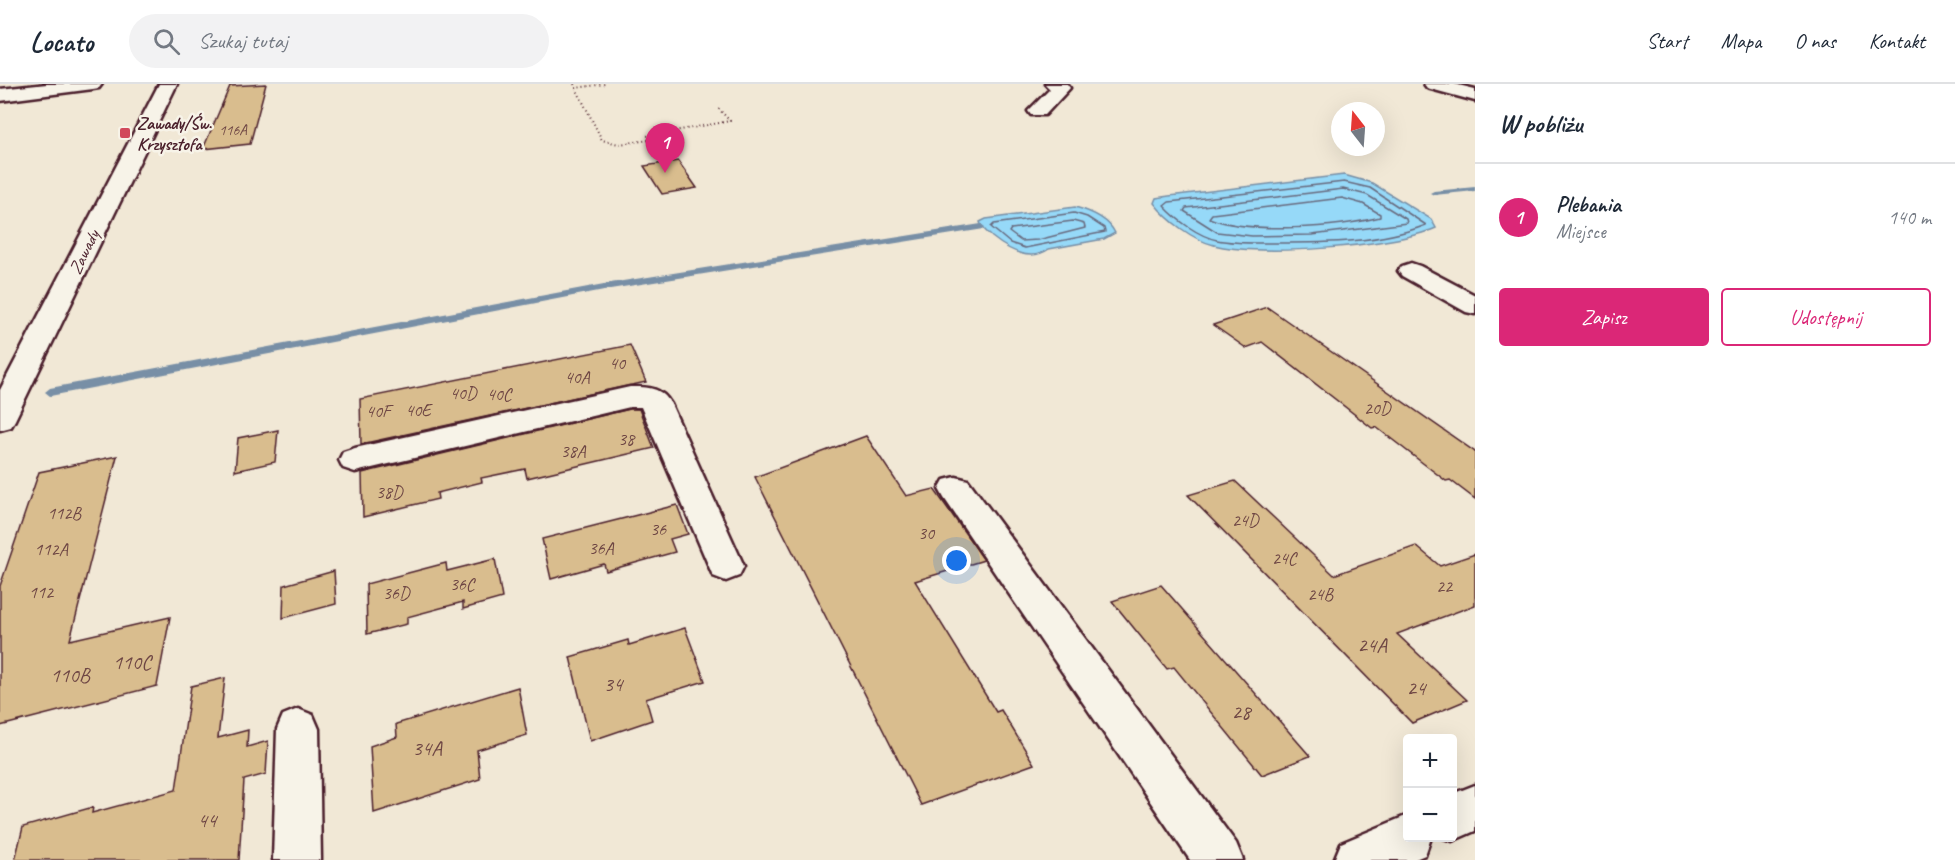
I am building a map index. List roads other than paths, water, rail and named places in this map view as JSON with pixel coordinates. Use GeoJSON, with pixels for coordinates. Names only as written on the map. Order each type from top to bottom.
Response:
{"type":"FeatureCollection","features":[{"type":"Feature","properties":{"kind":"street"},"geometry":{"type":"LineString","coordinates":[[0,95],[93,84]]}},
{"type":"Feature","properties":{"kind":"street","name":"Zawady"},"geometry":{"type":"LineString","coordinates":[[0,420],[168,84]]}},
{"type":"Feature","properties":{"kind":"street"},"geometry":{"type":"LineString","coordinates":[[1038,111],[1061,88],[1054,84]]}},
{"type":"Feature","properties":{"kind":"street"},"geometry":{"type":"LineString","coordinates":[[1433,84],[1475,95]]}},
{"type":"Feature","properties":{"kind":"street"},"geometry":{"type":"LineString","coordinates":[[1411,272],[1475,306]]}},
{"type":"Feature","properties":{"kind":"street"},"geometry":{"type":"LineString","coordinates":[[355,460],[630,397],[649,397],[656,404],[726,566]]}},
{"type":"Feature","properties":{"kind":"street"},"geometry":{"type":"LineString","coordinates":[[956,489],[1219,860]]}},
{"type":"Feature","properties":{"kind":"street"},"geometry":{"type":"LineString","coordinates":[[297,860],[298,729]]}},
{"type":"Feature","properties":{"kind":"street"},"geometry":{"type":"LineString","coordinates":[[1457,816],[1475,808]]}},
{"type":"Feature","properties":{"kind":"street"},"geometry":{"type":"LineString","coordinates":[[1358,860],[1403,839]]}},
{"type":"Feature","properties":{"kind":"water"},"geometry":{"type":"Polygon","coordinates":[[[1344,175],[1372,183],[1431,219],[1436,228],[1416,235],[1359,245],[1293,250],[1235,248],[1214,245],[1189,234],[1154,203],[1156,198],[1169,196],[1344,175]]]}},
{"type":"Feature","properties":{"kind":"water"},"geometry":{"type":"Polygon","coordinates":[[[1075,207],[1103,219],[1115,233],[1104,239],[1027,255],[998,242],[982,227],[980,222],[986,219],[1075,207]]]}},
{"type":"Feature","properties":{"kind":"waterway"},"geometry":{"type":"LineString","coordinates":[[1434,193],[1475,189]]}},
{"type":"Feature","properties":{"kind":"waterway"},"geometry":{"type":"LineString","coordinates":[[50,392],[604,287],[981,227]]}},
{"type":"Feature","properties":{"kind":"place","name":"Zawady/Św. Krzysztofa"},"geometry":{"type":"Point","coordinates":[125,133]}},
{"type":"Feature","properties":{"kind":"place","name":"Plebania"},"geometry":{"type":"Point","coordinates":[665,173]}}]}
